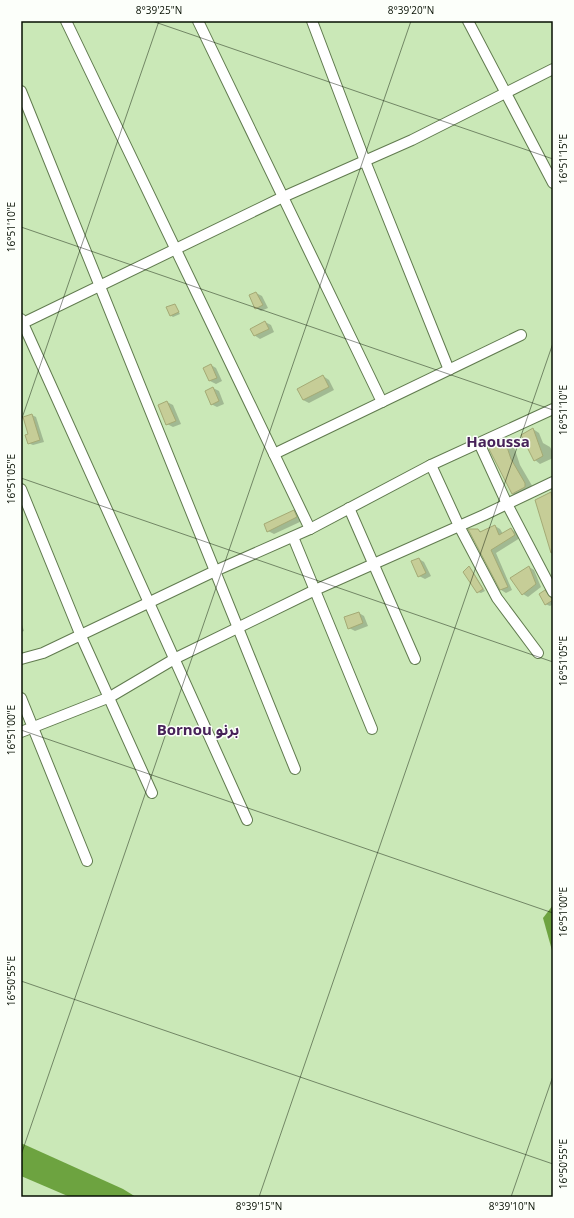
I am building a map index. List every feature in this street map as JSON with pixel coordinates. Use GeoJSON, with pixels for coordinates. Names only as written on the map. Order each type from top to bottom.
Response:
{"type":"FeatureCollection","features":[{"type":"Feature","properties":{"kind":"street"},"geometry":{"type":"LineString","coordinates":[[66,21],[310,529]]}},
{"type":"Feature","properties":{"kind":"street"},"geometry":{"type":"LineString","coordinates":[[198,21],[382,402]]}},
{"type":"Feature","properties":{"kind":"street"},"geometry":{"type":"LineString","coordinates":[[312,21],[365,161],[449,370]]}},
{"type":"Feature","properties":{"kind":"street"},"geometry":{"type":"LineString","coordinates":[[468,21],[553,183]]}},
{"type":"Feature","properties":{"kind":"street"},"geometry":{"type":"LineString","coordinates":[[247,820],[176,658],[22,322],[100,287],[283,197],[412,140],[553,69]]}},
{"type":"Feature","properties":{"kind":"street"},"geometry":{"type":"LineString","coordinates":[[21,91],[295,769]]}},
{"type":"Feature","properties":{"kind":"street"},"geometry":{"type":"LineString","coordinates":[[274,454],[521,335]]}},
{"type":"Feature","properties":{"kind":"street"},"geometry":{"type":"LineString","coordinates":[[21,659],[43,653],[81,636],[150,604],[215,571],[293,537],[430,465],[553,409]]}},
{"type":"Feature","properties":{"kind":"street"},"geometry":{"type":"LineString","coordinates":[[479,443],[507,504],[552,589]]}},
{"type":"Feature","properties":{"kind":"street"},"geometry":{"type":"LineString","coordinates":[[430,465],[459,526],[497,598],[538,653]]}},
{"type":"Feature","properties":{"kind":"street"},"geometry":{"type":"LineString","coordinates":[[21,732],[33,729],[110,697],[176,658],[315,590],[459,526],[553,482]]}},
{"type":"Feature","properties":{"kind":"street"},"geometry":{"type":"LineString","coordinates":[[21,490],[81,636],[110,697],[152,793]]}},
{"type":"Feature","properties":{"kind":"street"},"geometry":{"type":"LineString","coordinates":[[349,508],[372,564],[415,660]]}},
{"type":"Feature","properties":{"kind":"street"},"geometry":{"type":"LineString","coordinates":[[293,537],[372,729]]}},
{"type":"Feature","properties":{"kind":"street"},"geometry":{"type":"LineString","coordinates":[[21,698],[87,861]]}},
{"type":"Feature","properties":{"kind":"shaded area"},"geometry":{"type":"Polygon","coordinates":[[[553,905],[553,954],[543,918],[553,905]]]}},
{"type":"Feature","properties":{"kind":"shaded area"},"geometry":{"type":"Polygon","coordinates":[[[21,1143],[123,1189],[136,1197],[70,1197],[21,1176],[21,1143]]]}},
{"type":"Feature","properties":{"kind":"building"},"geometry":{"type":"Polygon","coordinates":[[[256,292],[263,305],[255,309],[249,295],[256,292]]]}},
{"type":"Feature","properties":{"kind":"building"},"geometry":{"type":"Polygon","coordinates":[[[175,304],[179,312],[170,316],[166,307],[175,304]]]}},
{"type":"Feature","properties":{"kind":"building"},"geometry":{"type":"Polygon","coordinates":[[[265,321],[269,329],[254,336],[250,329],[265,321]]]}},
{"type":"Feature","properties":{"kind":"building"},"geometry":{"type":"Polygon","coordinates":[[[211,364],[217,378],[209,381],[203,368],[211,364]]]}},
{"type":"Feature","properties":{"kind":"building"},"geometry":{"type":"Polygon","coordinates":[[[323,375],[329,387],[303,400],[297,389],[323,375]]]}},
{"type":"Feature","properties":{"kind":"building"},"geometry":{"type":"Polygon","coordinates":[[[213,387],[219,401],[211,405],[205,391],[213,387]]]}},
{"type":"Feature","properties":{"kind":"building"},"geometry":{"type":"Polygon","coordinates":[[[167,401],[176,421],[166,425],[158,405],[167,401]]]}},
{"type":"Feature","properties":{"kind":"building"},"geometry":{"type":"Polygon","coordinates":[[[32,414],[40,440],[28,444],[25,435],[28,434],[23,417],[32,414]]]}},
{"type":"Feature","properties":{"kind":"building"},"geometry":{"type":"Polygon","coordinates":[[[533,428],[543,456],[534,461],[521,435],[533,428]]]}},
{"type":"Feature","properties":{"kind":"building"},"geometry":{"type":"Polygon","coordinates":[[[505,441],[511,459],[525,483],[525,487],[512,494],[489,449],[505,441]]]}},
{"type":"Feature","properties":{"kind":"building"},"geometry":{"type":"Polygon","coordinates":[[[551,492],[553,503],[553,552],[551,553],[535,500],[551,492]]]}},
{"type":"Feature","properties":{"kind":"building"},"geometry":{"type":"Polygon","coordinates":[[[294,510],[297,517],[267,532],[264,524],[294,510]]]}},
{"type":"Feature","properties":{"kind":"building"},"geometry":{"type":"Polygon","coordinates":[[[495,525],[499,535],[511,528],[515,535],[491,550],[508,587],[500,590],[468,529],[478,529],[480,532],[495,525]]]}},
{"type":"Feature","properties":{"kind":"building"},"geometry":{"type":"Polygon","coordinates":[[[419,558],[426,573],[418,577],[411,561],[419,558]]]}},
{"type":"Feature","properties":{"kind":"building"},"geometry":{"type":"Polygon","coordinates":[[[469,566],[483,589],[477,593],[463,572],[469,566]]]}},
{"type":"Feature","properties":{"kind":"building"},"geometry":{"type":"Polygon","coordinates":[[[529,566],[536,584],[522,595],[510,578],[529,566]]]}},
{"type":"Feature","properties":{"kind":"building"},"geometry":{"type":"Polygon","coordinates":[[[545,590],[553,600],[545,605],[539,594],[545,590]]]}},
{"type":"Feature","properties":{"kind":"building"},"geometry":{"type":"Polygon","coordinates":[[[359,612],[363,623],[348,629],[344,617],[359,612]]]}},
{"type":"Feature","properties":{"kind":"district","name":"Haoussa"},"geometry":{"type":"Point","coordinates":[498,442]}},
{"type":"Feature","properties":{"kind":"district","name":"Bornou برنو"},"geometry":{"type":"Point","coordinates":[198,730]}}]}
